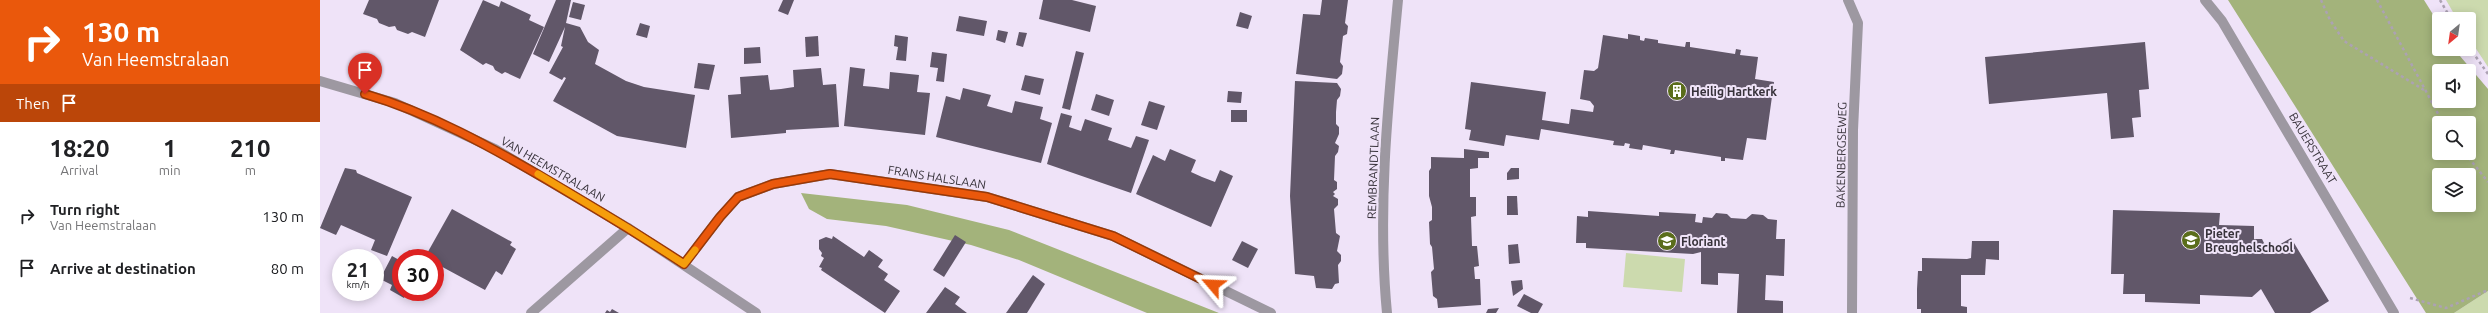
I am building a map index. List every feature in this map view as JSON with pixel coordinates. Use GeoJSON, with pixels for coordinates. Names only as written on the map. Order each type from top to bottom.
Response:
{"type":"FeatureCollection","features":[{"type":"Feature","properties":{"kind":"street","name":"REMBRANDTLAAN"},"geometry":{"type":"LineString","coordinates":[[1388,313],[1385,289],[1384,152],[1398,0]]}},
{"type":"Feature","properties":{"kind":"street","name":"BAKENBERGSEWEG"},"geometry":{"type":"LineString","coordinates":[[1848,0],[1858,23],[1853,130],[1852,313]]}},
{"type":"Feature","properties":{"kind":"street","name":"BAUERSTRAAT"},"geometry":{"type":"LineString","coordinates":[[2204,0],[2222,21],[2394,313]]}},
{"type":"Feature","properties":{"kind":"street","name":"VAN HEEMSTRALAAN"},"geometry":{"type":"LineString","coordinates":[[320,81],[395,103],[495,149],[628,228],[756,313]]}},
{"type":"Feature","properties":{"kind":"street","name":"FRANS HALSLAAN"},"geometry":{"type":"LineString","coordinates":[[684,264],[720,217],[738,197],[773,184],[830,174],[987,197],[1113,236],[1271,313]]}},
{"type":"Feature","properties":{"kind":"street"},"geometry":{"type":"LineString","coordinates":[[530,313],[628,228]]}},
{"type":"Feature","properties":{"kind":"path"},"geometry":{"type":"LineString","coordinates":[[2321,0],[2330,20],[2344,41],[2424,90]]}},
{"type":"Feature","properties":{"kind":"path"},"geometry":{"type":"LineString","coordinates":[[2377,0],[2439,116]]}},
{"type":"Feature","properties":{"kind":"path"},"geometry":{"type":"LineString","coordinates":[[2440,0],[2448,12]]}},
{"type":"Feature","properties":{"kind":"path"},"geometry":{"type":"LineString","coordinates":[[2475,56],[2488,74]]}},
{"type":"Feature","properties":{"kind":"path"},"geometry":{"type":"LineString","coordinates":[[2471,160],[2488,182]]}},
{"type":"Feature","properties":{"kind":"path"},"geometry":{"type":"LineString","coordinates":[[2382,291],[2446,308],[2488,290]]}},
{"type":"Feature","properties":{"kind":"green space"},"geometry":{"type":"Polygon","coordinates":[[[2228,0],[2424,0],[2432,13],[2432,56],[2460,56],[2467,64],[2432,64],[2432,108],[2476,108],[2476,75],[2488,89],[2488,291],[2454,313],[2426,313],[2228,0]]]}},
{"type":"Feature","properties":{"kind":"green space"},"geometry":{"type":"Polygon","coordinates":[[[2446,0],[2488,0],[2488,67],[2476,49],[2476,12],[2453,12],[2446,0]]]}},
{"type":"Feature","properties":{"kind":"green space"},"geometry":{"type":"Polygon","coordinates":[[[801,193],[907,205],[1009,230],[1219,313],[1147,313],[1019,260],[971,245],[886,226],[827,219],[809,209],[801,193]]]}},
{"type":"Feature","properties":{"kind":"green space"},"geometry":{"type":"Polygon","coordinates":[[[1626,253],[1685,259],[1682,292],[1623,287],[1626,253]]]}},
{"type":"Feature","properties":{"kind":"green space"},"geometry":{"type":"Polygon","coordinates":[[[2488,291],[2488,313],[2454,313],[2488,291]]]}},
{"type":"Feature","properties":{"kind":"building"},"geometry":{"type":"Polygon","coordinates":[[[369,0],[439,0],[425,37],[412,32],[408,34],[397,30],[395,26],[389,27],[379,23],[377,19],[363,14],[369,0]]]}},
{"type":"Feature","properties":{"kind":"building"},"geometry":{"type":"Polygon","coordinates":[[[483,0],[499,7],[501,1],[531,15],[529,20],[544,27],[520,79],[505,72],[502,74],[495,70],[493,66],[486,63],[483,65],[460,50],[483,0]]]}},
{"type":"Feature","properties":{"kind":"building"},"geometry":{"type":"Polygon","coordinates":[[[556,0],[571,0],[566,23],[580,27],[588,42],[599,50],[595,64],[626,81],[644,87],[695,95],[686,148],[617,136],[553,101],[566,78],[564,77],[562,80],[549,73],[563,47],[561,46],[565,27],[549,62],[533,54],[556,0]]]}},
{"type":"Feature","properties":{"kind":"building"},"geometry":{"type":"Polygon","coordinates":[[[783,0],[794,0],[788,15],[778,11],[783,0]]]}},
{"type":"Feature","properties":{"kind":"building"},"geometry":{"type":"Polygon","coordinates":[[[1043,0],[1072,0],[1096,6],[1090,32],[1039,19],[1043,0]]]}},
{"type":"Feature","properties":{"kind":"building"},"geometry":{"type":"Polygon","coordinates":[[[1322,0],[1348,0],[1345,23],[1348,26],[1347,34],[1343,36],[1340,62],[1343,66],[1342,74],[1337,79],[1296,74],[1303,14],[1320,15],[1322,0]]]}},
{"type":"Feature","properties":{"kind":"building"},"geometry":{"type":"Polygon","coordinates":[[[573,2],[585,5],[581,20],[569,17],[573,2]]]}},
{"type":"Feature","properties":{"kind":"building"},"geometry":{"type":"Polygon","coordinates":[[[1240,12],[1252,16],[1248,29],[1236,26],[1240,12]]]}},
{"type":"Feature","properties":{"kind":"building"},"geometry":{"type":"Polygon","coordinates":[[[959,16],[987,21],[984,36],[956,31],[959,16]]]}},
{"type":"Feature","properties":{"kind":"building"},"geometry":{"type":"Polygon","coordinates":[[[640,23],[650,26],[647,38],[636,35],[640,23]]]}},
{"type":"Feature","properties":{"kind":"building"},"geometry":{"type":"Polygon","coordinates":[[[998,30],[1008,32],[1005,43],[996,40],[998,30]]]}},
{"type":"Feature","properties":{"kind":"building"},"geometry":{"type":"Polygon","coordinates":[[[1019,32],[1027,33],[1023,47],[1016,45],[1019,32]]]}},
{"type":"Feature","properties":{"kind":"building","name":"Heilig Hartkerk"},"geometry":{"type":"Polygon","coordinates":[[[1628,34],[1640,36],[1640,40],[1644,41],[1645,38],[1658,40],[1658,43],[1685,47],[1686,42],[1690,42],[1690,47],[1735,54],[1736,49],[1741,50],[1740,55],[1758,57],[1755,79],[1774,82],[1766,140],[1747,138],[1743,160],[1725,158],[1725,161],[1721,161],[1721,157],[1675,150],[1674,154],[1670,154],[1671,150],[1643,145],[1642,150],[1629,148],[1630,144],[1625,143],[1624,146],[1613,145],[1614,141],[1541,129],[1539,140],[1506,135],[1504,146],[1469,140],[1471,130],[1465,129],[1471,82],[1546,92],[1542,120],[1569,124],[1571,109],[1593,112],[1594,106],[1590,101],[1580,99],[1584,70],[1594,71],[1598,68],[1603,35],[1628,39],[1628,34]]]}},
{"type":"Feature","properties":{"kind":"building"},"geometry":{"type":"Polygon","coordinates":[[[895,35],[908,37],[906,61],[896,60],[898,47],[894,46],[895,35]]]}},
{"type":"Feature","properties":{"kind":"building"},"geometry":{"type":"Polygon","coordinates":[[[818,36],[819,56],[806,57],[805,37],[818,36]]]}},
{"type":"Feature","properties":{"kind":"building"},"geometry":{"type":"Polygon","coordinates":[[[2145,42],[2149,89],[2139,90],[2141,117],[2132,118],[2134,137],[2111,139],[2107,93],[1989,104],[1985,57],[2145,42]]]}},
{"type":"Feature","properties":{"kind":"building"},"geometry":{"type":"Polygon","coordinates":[[[760,47],[761,63],[744,64],[744,48],[760,47]]]}},
{"type":"Feature","properties":{"kind":"building"},"geometry":{"type":"Polygon","coordinates":[[[1076,51],[1084,53],[1070,110],[1062,108],[1076,51]]]}},
{"type":"Feature","properties":{"kind":"building"},"geometry":{"type":"Polygon","coordinates":[[[932,52],[947,54],[944,82],[936,81],[938,68],[930,67],[932,52]]]}},
{"type":"Feature","properties":{"kind":"building"},"geometry":{"type":"Polygon","coordinates":[[[698,63],[715,65],[709,90],[694,88],[698,63]]]}},
{"type":"Feature","properties":{"kind":"building"},"geometry":{"type":"Polygon","coordinates":[[[850,67],[865,69],[863,86],[889,89],[890,72],[919,75],[917,92],[930,93],[925,135],[844,126],[850,67]]]}},
{"type":"Feature","properties":{"kind":"building"},"geometry":{"type":"Polygon","coordinates":[[[821,68],[823,85],[836,84],[839,127],[786,130],[786,133],[731,138],[728,95],[741,94],[740,77],[768,75],[770,90],[781,89],[794,87],[793,70],[821,68]]]}},
{"type":"Feature","properties":{"kind":"building"},"geometry":{"type":"Polygon","coordinates":[[[1025,75],[1044,79],[1040,95],[1021,90],[1025,75]]]}},
{"type":"Feature","properties":{"kind":"building"},"geometry":{"type":"Polygon","coordinates":[[[1295,81],[1337,83],[1341,89],[1340,96],[1337,100],[1336,112],[1336,124],[1339,127],[1339,134],[1335,143],[1339,146],[1338,152],[1335,156],[1334,180],[1337,182],[1337,189],[1333,192],[1335,194],[1333,196],[1338,199],[1338,205],[1334,209],[1336,233],[1340,236],[1337,251],[1341,255],[1341,261],[1338,265],[1339,283],[1335,284],[1332,289],[1316,288],[1314,276],[1295,274],[1290,196],[1295,81]]]}},
{"type":"Feature","properties":{"kind":"building"},"geometry":{"type":"Polygon","coordinates":[[[963,88],[991,95],[987,106],[1012,113],[1015,101],[1043,107],[1040,119],[1052,123],[1041,163],[936,137],[946,96],[960,100],[963,88]]]}},
{"type":"Feature","properties":{"kind":"building"},"geometry":{"type":"Polygon","coordinates":[[[1228,91],[1242,92],[1241,103],[1227,102],[1228,91]]]}},
{"type":"Feature","properties":{"kind":"building"},"geometry":{"type":"Polygon","coordinates":[[[1096,94],[1114,100],[1109,116],[1091,110],[1096,94]]]}},
{"type":"Feature","properties":{"kind":"building"},"geometry":{"type":"Polygon","coordinates":[[[1149,101],[1165,106],[1157,130],[1141,125],[1149,101]]]}},
{"type":"Feature","properties":{"kind":"building"},"geometry":{"type":"Polygon","coordinates":[[[1231,110],[1247,110],[1247,122],[1231,122],[1231,110]]]}},
{"type":"Feature","properties":{"kind":"building"},"geometry":{"type":"Polygon","coordinates":[[[1061,113],[1072,116],[1069,127],[1081,131],[1085,119],[1112,128],[1108,140],[1131,148],[1136,136],[1149,140],[1131,193],[1047,164],[1061,113]]]}},
{"type":"Feature","properties":{"kind":"building"},"geometry":{"type":"Polygon","coordinates":[[[1170,149],[1196,160],[1191,172],[1202,177],[1215,182],[1220,170],[1233,176],[1211,227],[1136,194],[1153,155],[1165,161],[1170,149]]]}},
{"type":"Feature","properties":{"kind":"building"},"geometry":{"type":"Polygon","coordinates":[[[1464,149],[1489,152],[1489,158],[1478,158],[1478,168],[1470,169],[1470,197],[1476,197],[1476,216],[1471,217],[1472,246],[1477,246],[1479,266],[1474,267],[1475,279],[1480,279],[1481,305],[1438,308],[1437,299],[1433,296],[1431,272],[1434,269],[1432,247],[1430,244],[1429,222],[1432,220],[1432,207],[1429,196],[1429,171],[1431,168],[1431,157],[1464,158],[1464,149]]]}},
{"type":"Feature","properties":{"kind":"building"},"geometry":{"type":"Polygon","coordinates":[[[345,168],[356,170],[357,173],[412,197],[387,256],[384,255],[384,249],[371,249],[375,240],[341,225],[336,235],[320,228],[345,168]]]}},
{"type":"Feature","properties":{"kind":"building"},"geometry":{"type":"Polygon","coordinates":[[[1511,168],[1519,168],[1519,179],[1507,180],[1507,173],[1511,168]]]}},
{"type":"Feature","properties":{"kind":"building"},"geometry":{"type":"Polygon","coordinates":[[[1507,196],[1517,196],[1518,215],[1507,215],[1507,196]]]}},
{"type":"Feature","properties":{"kind":"building"},"geometry":{"type":"Polygon","coordinates":[[[452,209],[512,242],[510,245],[516,249],[502,275],[496,271],[485,290],[444,268],[444,249],[430,249],[452,209]]]}},
{"type":"Feature","properties":{"kind":"building"},"geometry":{"type":"Polygon","coordinates":[[[2113,210],[2220,213],[2219,225],[2254,226],[2254,239],[2262,239],[2268,251],[2291,238],[2329,301],[2310,313],[2275,313],[2261,289],[2252,297],[2200,295],[2200,304],[2145,302],[2145,294],[2123,294],[2124,274],[2111,274],[2113,210]]]}},
{"type":"Feature","properties":{"kind":"building"},"geometry":{"type":"Polygon","coordinates":[[[1588,211],[1659,216],[1659,212],[1696,214],[1695,222],[1702,223],[1703,217],[1712,218],[1716,213],[1727,214],[1731,218],[1746,219],[1752,214],[1763,215],[1768,219],[1777,220],[1776,239],[1785,239],[1784,276],[1766,275],[1765,300],[1783,301],[1783,313],[1737,313],[1739,274],[1718,273],[1718,285],[1701,284],[1701,252],[1693,254],[1586,248],[1586,243],[1576,243],[1577,216],[1588,217],[1588,211]]]}},
{"type":"Feature","properties":{"kind":"building"},"geometry":{"type":"Polygon","coordinates":[[[955,235],[966,242],[944,277],[933,270],[955,235]]]}},
{"type":"Feature","properties":{"kind":"building"},"geometry":{"type":"Polygon","coordinates":[[[833,236],[864,257],[869,250],[883,260],[878,267],[888,274],[884,280],[900,291],[885,313],[821,270],[822,268],[819,267],[824,258],[821,256],[822,253],[819,249],[819,240],[826,237],[832,239],[833,236]]]}},
{"type":"Feature","properties":{"kind":"building"},"geometry":{"type":"Polygon","coordinates":[[[1242,241],[1258,249],[1248,268],[1232,260],[1242,241]]]}},
{"type":"Feature","properties":{"kind":"building"},"geometry":{"type":"Polygon","coordinates":[[[1972,241],[1999,241],[1999,260],[1986,259],[1985,275],[1961,275],[1961,306],[1967,307],[1967,313],[1921,313],[1921,309],[1917,309],[1917,289],[1918,271],[1922,271],[1922,258],[1971,258],[1972,241]]]}},
{"type":"Feature","properties":{"kind":"building"},"geometry":{"type":"Polygon","coordinates":[[[1518,244],[1520,263],[1509,264],[1508,245],[1518,244]]]}},
{"type":"Feature","properties":{"kind":"building"},"geometry":{"type":"Polygon","coordinates":[[[392,256],[392,285],[384,281],[384,271],[392,256]]]}},
{"type":"Feature","properties":{"kind":"building"},"geometry":{"type":"Polygon","coordinates":[[[1033,275],[1045,284],[1027,313],[1006,313],[1033,275]]]}},
{"type":"Feature","properties":{"kind":"building"},"geometry":{"type":"Polygon","coordinates":[[[1522,280],[1523,289],[1513,296],[1511,281],[1522,280]]]}},
{"type":"Feature","properties":{"kind":"building"},"geometry":{"type":"Polygon","coordinates":[[[945,287],[960,297],[955,304],[967,313],[926,313],[945,287]]]}},
{"type":"Feature","properties":{"kind":"building"},"geometry":{"type":"Polygon","coordinates":[[[1524,294],[1543,304],[1538,313],[1531,313],[1517,306],[1524,294]]]}},
{"type":"Feature","properties":{"kind":"building"},"geometry":{"type":"Polygon","coordinates":[[[1499,308],[1496,313],[1486,313],[1488,309],[1499,308]]]}},
{"type":"Feature","properties":{"kind":"building"},"geometry":{"type":"Polygon","coordinates":[[[612,309],[619,313],[605,313],[607,310],[610,312],[612,309]]]}},
{"type":"Feature","properties":{"kind":"slow traffic"},"geometry":{"type":"LineString","coordinates":[[538,174],[628,228],[684,264],[695,250]]}},
{"type":"Feature","properties":{"kind":"place","name":"Heilig Hartkerk"},"geometry":{"type":"Point","coordinates":[1677,91]}},
{"type":"Feature","properties":{"kind":"place","name":"Pieter Breughelschool"},"geometry":{"type":"Point","coordinates":[2191,240]}},
{"type":"Feature","properties":{"kind":"place","name":"Floriant"},"geometry":{"type":"Point","coordinates":[1667,241]}},
{"type":"Feature","properties":{"kind":"route"},"geometry":{"type":"LineString","coordinates":[[365,94],[395,103],[495,149],[628,228],[684,264],[720,217],[738,197],[773,184],[830,174],[987,197],[1113,236],[1213,285]]}}]}
